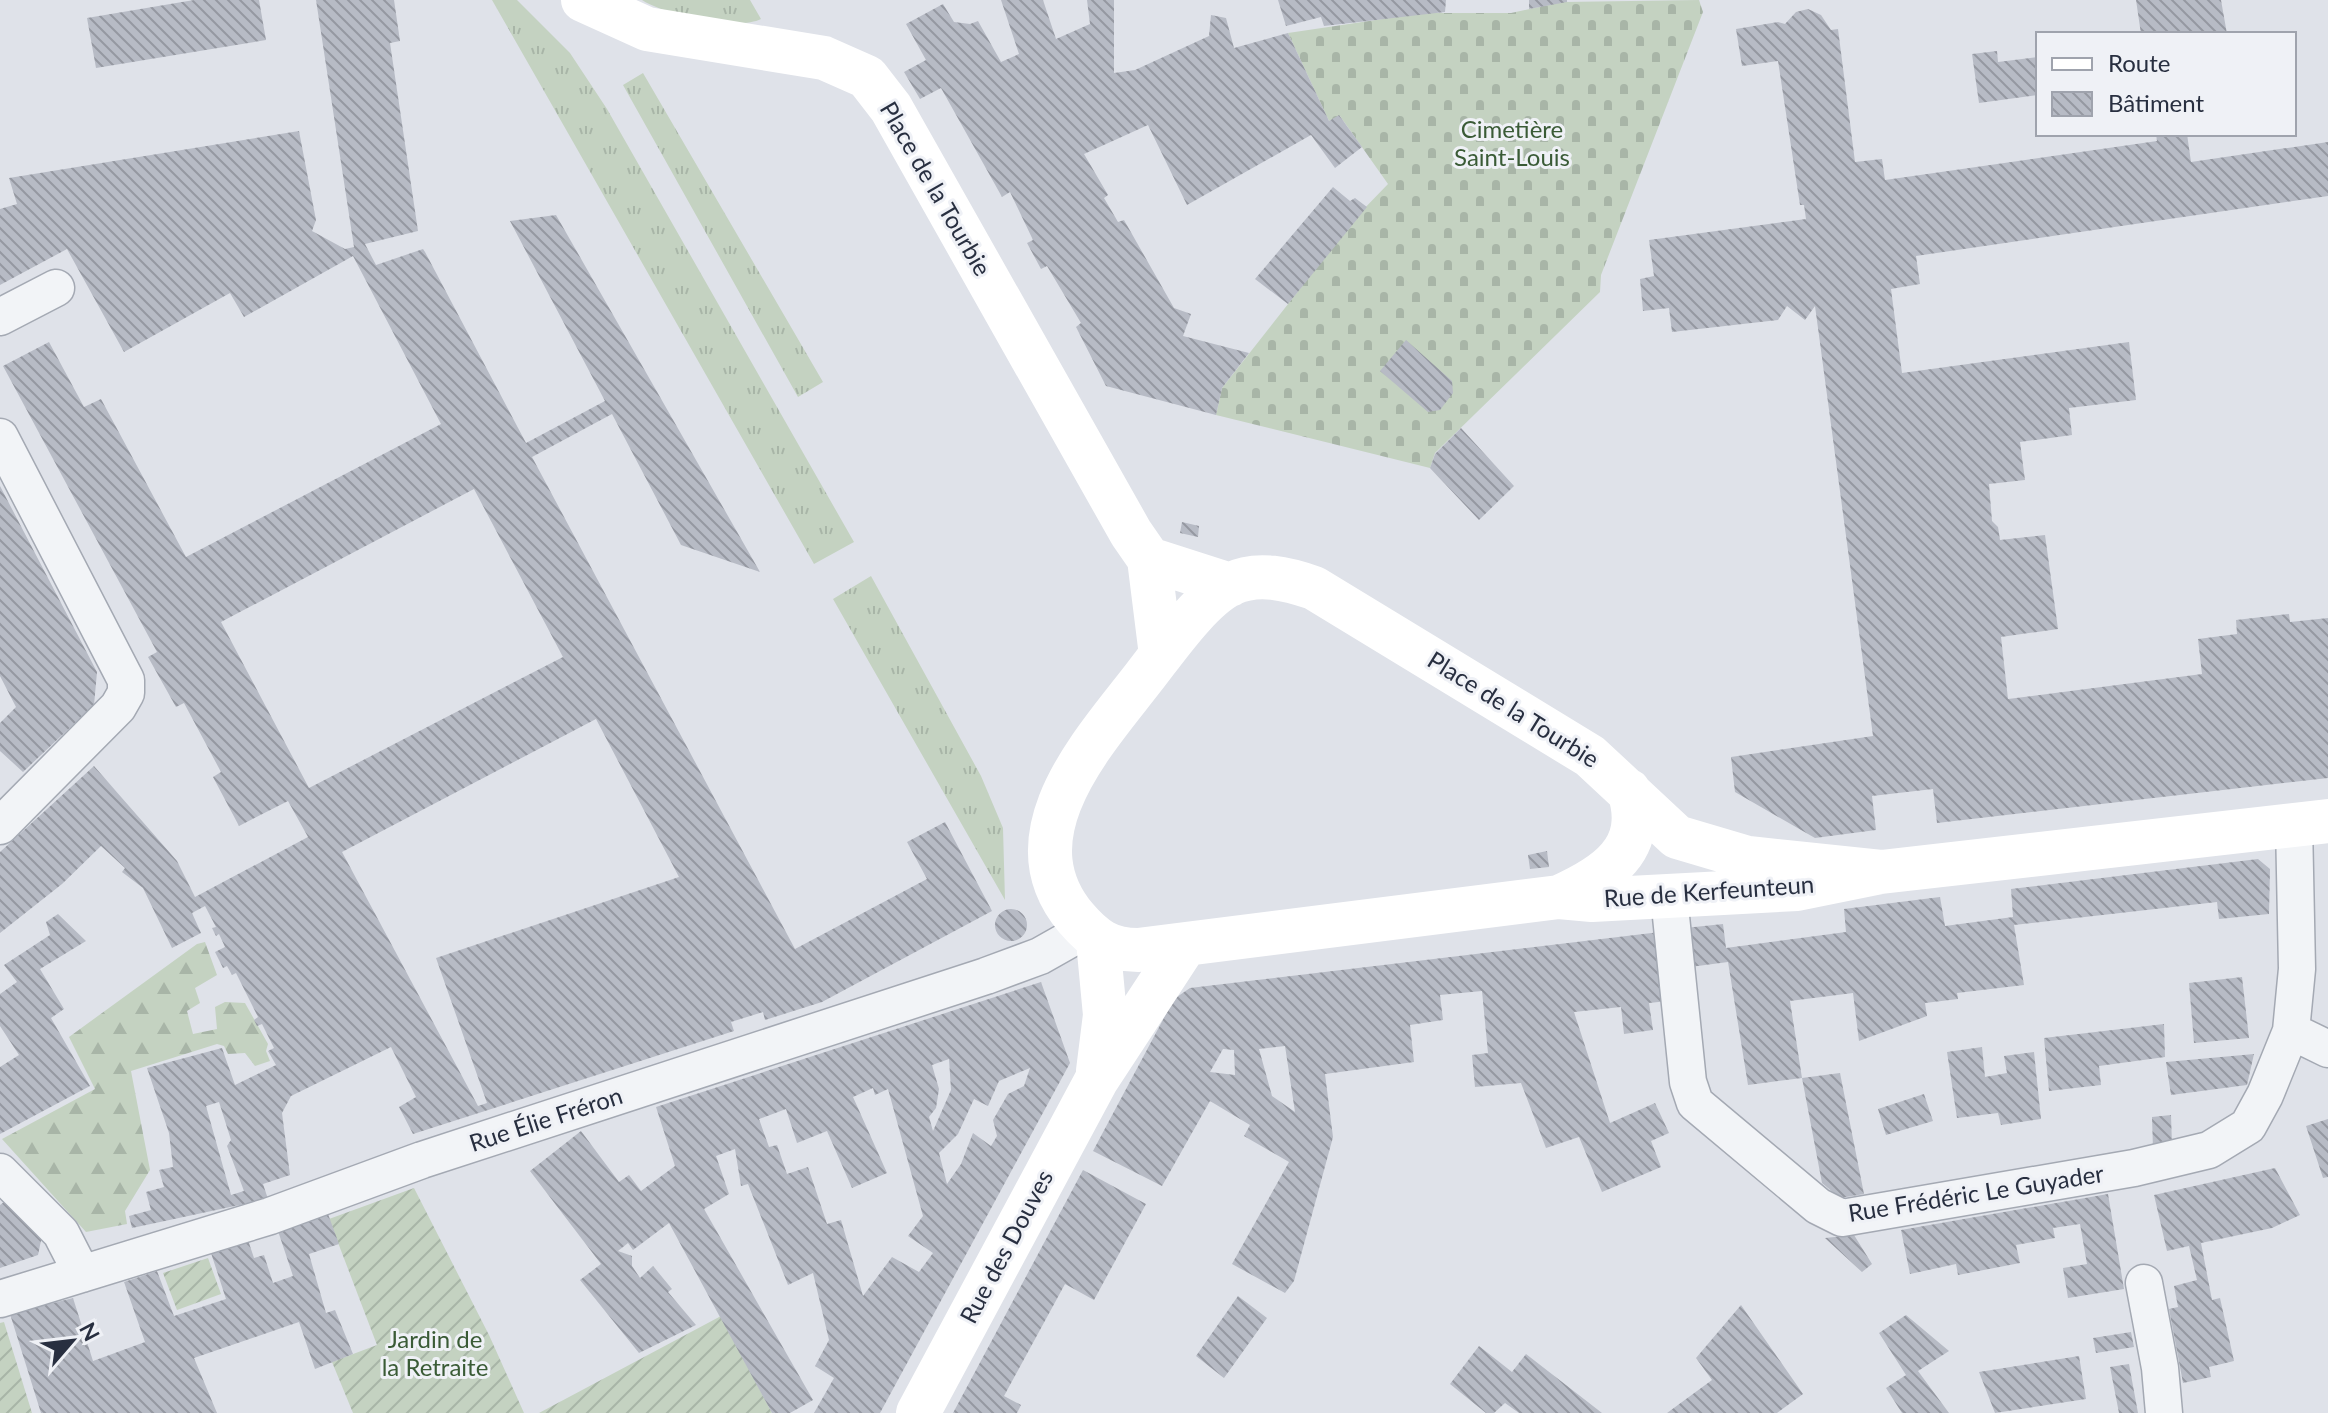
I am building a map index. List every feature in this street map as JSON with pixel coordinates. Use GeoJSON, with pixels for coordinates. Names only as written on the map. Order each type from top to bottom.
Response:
{"type":"FeatureCollection","features":[{"type":"Feature","properties":{"kind":"main road","name":"Place de la Tourbie"},"geometry":{"type":"LineString","coordinates":[[586,1],[647,29],[824,58],[867,77],[891,108],[1131,533],[1149,559],[1161,655]]}},
{"type":"Feature","properties":{"kind":"main road","name":"Place de la Tourbie"},"geometry":{"type":"LineString","coordinates":[[1149,559],[1230,585],[1267,577],[1314,588],[1590,756],[1666,829],[1709,849],[1748,858],[1881,872]]}},
{"type":"Feature","properties":{"kind":"main road"},"geometry":{"type":"LineString","coordinates":[[1185,945],[1124,950],[1092,935],[1062,895],[1053,871],[1053,822],[1074,771],[1161,655],[1200,611],[1230,585]]}},
{"type":"Feature","properties":{"kind":"main road"},"geometry":{"type":"LineString","coordinates":[[1559,897],[1594,879],[1625,851],[1635,824],[1629,791]]}},
{"type":"Feature","properties":{"kind":"main road","name":"Rue de Kerfeunteun"},"geometry":{"type":"LineString","coordinates":[[1185,945],[1559,897],[1592,900],[1797,889],[1881,872],[2311,822]]}},
{"type":"Feature","properties":{"kind":"main road","name":"Rue des Douves"},"geometry":{"type":"LineString","coordinates":[[1092,935],[1105,1015],[1096,1081]]}},
{"type":"Feature","properties":{"kind":"main road","name":"Rue des Douves"},"geometry":{"type":"LineString","coordinates":[[918,1413],[1096,1081],[1185,945]]}},
{"type":"Feature","properties":{"kind":"street"},"geometry":{"type":"LineString","coordinates":[[0,317],[56,288]]}},
{"type":"Feature","properties":{"kind":"street"},"geometry":{"type":"LineString","coordinates":[[0,437],[123,669],[126,693],[118,707],[0,826]]}},
{"type":"Feature","properties":{"kind":"street","name":"Rue Frédéric Le Guyader"},"geometry":{"type":"LineString","coordinates":[[1669,897],[1692,1097],[1700,1110],[1826,1213],[1851,1218],[2134,1168],[2209,1150],[2248,1126],[2265,1095],[2291,1031],[2311,822]]}},
{"type":"Feature","properties":{"kind":"street","name":"Rue Élie Fréron"},"geometry":{"type":"LineString","coordinates":[[0,1299],[270,1216],[422,1160],[1000,971],[1092,935]]}},
{"type":"Feature","properties":{"kind":"street"},"geometry":{"type":"LineString","coordinates":[[2291,1031],[2328,1049]]}},
{"type":"Feature","properties":{"kind":"street"},"geometry":{"type":"LineString","coordinates":[[0,1172],[61,1233],[82,1274]]}},
{"type":"Feature","properties":{"kind":"street"},"geometry":{"type":"LineString","coordinates":[[2144,1283],[2160,1368],[2164,1413]]}},
{"type":"Feature","properties":{"kind":"green space"},"geometry":{"type":"Polygon","coordinates":[[[492,0],[517,0],[570,53],[607,109],[854,542],[814,564],[492,0]]]}},
{"type":"Feature","properties":{"kind":"green space"},"geometry":{"type":"Polygon","coordinates":[[[642,0],[750,0],[761,19],[736,23],[702,20],[667,11],[642,0]]]}},
{"type":"Feature","properties":{"kind":"green space","name":"Cimetière Saint-Louis"},"geometry":{"type":"Polygon","coordinates":[[[1699,0],[1703,12],[1601,275],[1600,292],[1435,453],[1430,468],[1216,415],[1222,388],[1358,215],[1388,184],[1340,116],[1329,121],[1288,33],[1423,13],[1511,13],[1563,2],[1699,0]]]}},
{"type":"Feature","properties":{"kind":"green space"},"geometry":{"type":"Polygon","coordinates":[[[643,73],[823,382],[798,397],[623,85],[643,73]]]}},
{"type":"Feature","properties":{"kind":"green space"},"geometry":{"type":"Polygon","coordinates":[[[871,576],[981,776],[1003,828],[1005,900],[833,599],[871,576]]]}},
{"type":"Feature","properties":{"kind":"green space"},"geometry":{"type":"Polygon","coordinates":[[[205,942],[217,975],[195,988],[200,1003],[187,1011],[193,1034],[217,1029],[215,1007],[225,1002],[245,1003],[268,1044],[266,1051],[270,1061],[255,1066],[245,1053],[228,1054],[224,1046],[217,1044],[131,1071],[150,1170],[125,1211],[127,1224],[86,1232],[2,1139],[95,1089],[69,1037],[197,944],[205,942]]]}},
{"type":"Feature","properties":{"kind":"green space","name":"Jardin de la Retraite"},"geometry":{"type":"Polygon","coordinates":[[[414,1188],[489,1335],[524,1413],[353,1413],[332,1362],[377,1345],[329,1219],[414,1188]]]}},
{"type":"Feature","properties":{"kind":"green space"},"geometry":{"type":"Polygon","coordinates":[[[208,1258],[221,1294],[177,1310],[163,1273],[208,1258]]]}},
{"type":"Feature","properties":{"kind":"green space"},"geometry":{"type":"Polygon","coordinates":[[[721,1316],[772,1413],[539,1413],[721,1316]]]}},
{"type":"Feature","properties":{"kind":"green space"},"geometry":{"type":"Polygon","coordinates":[[[4,1322],[32,1413],[0,1413],[0,1323],[4,1322]]]}},
{"type":"Feature","properties":{"kind":"building"},"geometry":{"type":"Polygon","coordinates":[[[194,0],[259,0],[266,40],[96,68],[87,18],[194,0]]]}},
{"type":"Feature","properties":{"kind":"building"},"geometry":{"type":"Polygon","coordinates":[[[316,0],[394,0],[400,41],[390,43],[418,231],[365,244],[376,265],[423,249],[526,443],[605,401],[510,221],[556,215],[760,572],[681,545],[612,414],[532,457],[795,949],[927,879],[907,842],[945,822],[992,911],[822,1002],[765,1020],[763,1012],[731,1022],[734,1031],[413,1134],[399,1107],[416,1097],[391,1047],[291,1096],[282,1113],[290,1175],[263,1184],[268,1199],[132,1228],[129,1216],[151,1210],[146,1192],[164,1187],[159,1170],[173,1167],[169,1133],[147,1068],[222,1048],[235,1085],[276,1065],[268,1051],[274,1048],[262,1024],[257,1026],[254,1020],[258,1017],[236,973],[232,975],[227,966],[223,968],[215,952],[225,947],[212,928],[216,927],[205,906],[192,913],[201,933],[172,948],[143,888],[122,872],[125,868],[101,846],[62,884],[0,933],[0,852],[94,766],[177,861],[195,897],[308,837],[288,801],[239,826],[213,777],[221,772],[184,703],[176,707],[148,657],[157,652],[3,366],[49,342],[84,407],[101,399],[186,557],[441,424],[353,256],[244,317],[230,293],[124,352],[67,249],[0,285],[0,209],[17,204],[9,178],[299,131],[316,220],[312,231],[345,249],[354,247],[316,0]],[[474,489],[221,622],[309,788],[563,657],[474,489]],[[596,719],[342,852],[478,1106],[487,1103],[436,958],[679,877],[596,719]],[[219,1102],[206,1106],[231,1195],[244,1191],[227,1146],[231,1140],[219,1102]]]}},
{"type":"Feature","properties":{"kind":"building"},"geometry":{"type":"Polygon","coordinates":[[[1001,0],[1043,0],[1056,39],[1090,24],[1087,0],[1114,0],[1114,73],[1135,70],[1209,36],[1211,15],[1226,18],[1234,48],[1288,33],[1329,121],[1339,115],[1362,147],[1335,168],[1311,135],[1187,205],[1148,125],[1084,154],[1108,195],[1104,198],[1118,222],[1124,220],[1174,308],[1191,314],[1183,336],[1249,353],[1222,388],[1216,415],[1106,386],[1076,327],[1081,323],[1047,266],[1041,269],[1027,243],[1033,240],[1010,192],[1002,197],[941,88],[920,99],[904,72],[926,60],[906,24],[943,4],[954,22],[970,24],[978,21],[1001,62],[1019,54],[1001,0]]]}},
{"type":"Feature","properties":{"kind":"building"},"geometry":{"type":"Polygon","coordinates":[[[1278,0],[1446,0],[1445,12],[1324,26],[1321,17],[1286,26],[1278,0]]]}},
{"type":"Feature","properties":{"kind":"building"},"geometry":{"type":"Polygon","coordinates":[[[1529,0],[1567,0],[1567,2],[1529,9],[1529,0]]]}},
{"type":"Feature","properties":{"kind":"building"},"geometry":{"type":"Polygon","coordinates":[[[2136,0],[2221,0],[2227,32],[2141,32],[2136,0]]]}},
{"type":"Feature","properties":{"kind":"building"},"geometry":{"type":"Polygon","coordinates":[[[1808,9],[1821,15],[1831,30],[1838,29],[1855,162],[1882,159],[1885,180],[2157,141],[2156,136],[2187,136],[2191,162],[2328,142],[2328,196],[1916,256],[1920,284],[1891,289],[1902,373],[2129,342],[2136,400],[2069,408],[2072,435],[2020,442],[2025,480],[1989,484],[1992,521],[1998,527],[2000,540],[2045,535],[2058,629],[2001,637],[2008,699],[2202,674],[2198,639],[2237,634],[2236,620],[2289,614],[2290,622],[2328,618],[2328,778],[1937,823],[1933,789],[1872,796],[1876,830],[1815,838],[1735,792],[1731,757],[1873,736],[1815,306],[1805,320],[1787,306],[1778,320],[1672,332],[1669,308],[1643,311],[1640,279],[1654,276],[1649,240],[1806,219],[1804,205],[1800,205],[1778,61],[1742,66],[1736,29],[1778,22],[1785,24],[1796,12],[1808,9]]]}},
{"type":"Feature","properties":{"kind":"building"},"geometry":{"type":"Polygon","coordinates":[[[1997,51],[1998,62],[2036,57],[2036,95],[1979,103],[1972,54],[1997,51]]]}},
{"type":"Feature","properties":{"kind":"building"},"geometry":{"type":"Polygon","coordinates":[[[1333,187],[1350,201],[1355,198],[1367,207],[1288,304],[1255,279],[1333,187]]]}},
{"type":"Feature","properties":{"kind":"building"},"geometry":{"type":"Polygon","coordinates":[[[1406,340],[1452,381],[1453,393],[1440,410],[1428,412],[1380,371],[1406,340]]]}},
{"type":"Feature","properties":{"kind":"building"},"geometry":{"type":"Polygon","coordinates":[[[1461,428],[1514,486],[1479,520],[1430,468],[1435,454],[1461,428]]]}},
{"type":"Feature","properties":{"kind":"building"},"geometry":{"type":"Polygon","coordinates":[[[0,486],[97,672],[94,705],[23,772],[0,751],[0,723],[16,707],[0,676],[0,486]]]}},
{"type":"Feature","properties":{"kind":"building"},"geometry":{"type":"Polygon","coordinates":[[[1182,522],[1199,526],[1198,537],[1180,533],[1182,522]]]}},
{"type":"Feature","properties":{"kind":"building"},"geometry":{"type":"Polygon","coordinates":[[[1547,851],[1549,867],[1530,869],[1528,855],[1547,851]]]}},
{"type":"Feature","properties":{"kind":"building"},"geometry":{"type":"Polygon","coordinates":[[[2258,859],[2270,869],[2269,914],[2219,919],[2217,902],[2014,925],[2024,985],[1957,993],[1958,999],[1925,1003],[1927,1016],[1859,1041],[1853,993],[1790,1001],[1802,1078],[1748,1085],[1728,962],[1690,967],[1685,928],[1723,924],[1726,948],[1846,932],[1844,909],[1940,897],[1945,926],[2013,917],[2011,889],[2258,859]]]}},
{"type":"Feature","properties":{"kind":"building"},"geometry":{"type":"Polygon","coordinates":[[[1011,909],[1022,914],[1027,925],[1022,936],[1011,941],[1000,936],[995,925],[1000,914],[1011,909]]]}},
{"type":"Feature","properties":{"kind":"building"},"geometry":{"type":"Polygon","coordinates":[[[58,914],[86,941],[40,969],[64,1009],[51,1018],[90,1086],[0,1134],[0,1067],[19,1055],[0,1026],[0,994],[17,982],[4,965],[50,935],[46,922],[58,914]]]}},
{"type":"Feature","properties":{"kind":"building"},"geometry":{"type":"Polygon","coordinates":[[[1660,932],[1668,1001],[1649,1003],[1653,1030],[1624,1034],[1621,1007],[1574,1012],[1610,1123],[1655,1103],[1669,1133],[1651,1141],[1661,1167],[1602,1192],[1579,1137],[1546,1148],[1521,1083],[1475,1087],[1472,1055],[1488,1053],[1482,991],[1440,995],[1443,1020],[1410,1025],[1414,1062],[1325,1074],[1333,1137],[1294,1281],[1285,1293],[1232,1264],[1289,1162],[1244,1136],[1250,1125],[1210,1101],[1162,1186],[1093,1151],[1174,999],[1190,988],[1660,932]],[[1285,1046],[1259,1049],[1272,1096],[1295,1112],[1285,1046]],[[1223,1049],[1210,1072],[1235,1075],[1234,1050],[1223,1049]]]}},
{"type":"Feature","properties":{"kind":"building"},"geometry":{"type":"Polygon","coordinates":[[[2242,977],[2249,1038],[2194,1043],[2189,983],[2242,977]]]}},
{"type":"Feature","properties":{"kind":"building"},"geometry":{"type":"Polygon","coordinates":[[[1041,982],[1070,1063],[880,1413],[814,1413],[834,1378],[815,1366],[829,1340],[813,1273],[788,1285],[748,1184],[741,1186],[735,1149],[716,1156],[729,1194],[704,1209],[813,1400],[790,1413],[772,1413],[669,1223],[633,1250],[628,1243],[618,1251],[632,1256],[632,1266],[640,1278],[653,1266],[672,1289],[668,1292],[696,1325],[639,1353],[580,1280],[601,1264],[530,1171],[581,1131],[619,1182],[629,1175],[641,1191],[675,1166],[656,1107],[1041,982]],[[949,1059],[932,1065],[939,1089],[936,1108],[929,1117],[933,1131],[951,1090],[949,1059]],[[1030,1068],[999,1081],[988,1106],[974,1099],[958,1134],[939,1153],[947,1184],[961,1164],[973,1133],[991,1146],[997,1136],[993,1120],[1008,1094],[1024,1086],[1030,1068]],[[873,1088],[853,1097],[887,1173],[852,1188],[827,1131],[797,1143],[786,1109],[759,1119],[769,1147],[777,1145],[787,1174],[808,1167],[827,1224],[841,1220],[863,1296],[892,1257],[919,1272],[933,1253],[908,1236],[923,1216],[888,1089],[875,1095],[873,1088]]]}},
{"type":"Feature","properties":{"kind":"building"},"geometry":{"type":"Polygon","coordinates":[[[2164,1024],[2165,1057],[2099,1066],[2101,1085],[2049,1091],[2044,1038],[2164,1024]]]}},
{"type":"Feature","properties":{"kind":"building"},"geometry":{"type":"Polygon","coordinates":[[[1982,1047],[1985,1077],[2007,1073],[2004,1056],[2034,1052],[2041,1119],[2001,1125],[1998,1113],[1957,1118],[1947,1052],[1982,1047]]]}},
{"type":"Feature","properties":{"kind":"building"},"geometry":{"type":"Polygon","coordinates":[[[2254,1054],[2247,1085],[2171,1095],[2166,1062],[2254,1054]]]}},
{"type":"Feature","properties":{"kind":"building"},"geometry":{"type":"Polygon","coordinates":[[[1840,1073],[1864,1194],[1840,1198],[1822,1183],[1802,1078],[1840,1073]]]}},
{"type":"Feature","properties":{"kind":"building"},"geometry":{"type":"Polygon","coordinates":[[[1924,1094],[1933,1121],[1886,1135],[1878,1109],[1924,1094]]]}},
{"type":"Feature","properties":{"kind":"building"},"geometry":{"type":"Polygon","coordinates":[[[2171,1115],[2172,1145],[2153,1149],[2152,1117],[2171,1115]]]}},
{"type":"Feature","properties":{"kind":"building"},"geometry":{"type":"Polygon","coordinates":[[[2328,1119],[2328,1177],[2323,1178],[2306,1126],[2328,1119]]]}},
{"type":"Feature","properties":{"kind":"building"},"geometry":{"type":"Polygon","coordinates":[[[2275,1168],[2300,1215],[2272,1228],[2201,1243],[2212,1300],[2220,1298],[2234,1361],[2209,1367],[2211,1377],[2183,1383],[2169,1309],[2178,1307],[2174,1286],[2197,1280],[2189,1246],[2167,1251],[2154,1195],[2275,1168]]]}},
{"type":"Feature","properties":{"kind":"building"},"geometry":{"type":"Polygon","coordinates":[[[1083,1170],[1146,1204],[1094,1300],[1065,1284],[1004,1396],[1021,1405],[1017,1413],[953,1413],[1083,1170]]]}},
{"type":"Feature","properties":{"kind":"building"},"geometry":{"type":"Polygon","coordinates":[[[2108,1194],[2124,1289],[2068,1298],[2063,1268],[2087,1264],[2080,1224],[2053,1228],[2055,1238],[2016,1245],[2020,1263],[1958,1275],[1956,1264],[1910,1274],[1901,1230],[2108,1194]]]}},
{"type":"Feature","properties":{"kind":"building"},"geometry":{"type":"Polygon","coordinates":[[[4,1202],[42,1236],[38,1255],[0,1268],[0,1205],[4,1202]]]}},
{"type":"Feature","properties":{"kind":"building"},"geometry":{"type":"Polygon","coordinates":[[[328,1214],[339,1244],[309,1254],[326,1313],[335,1310],[353,1354],[315,1369],[299,1322],[194,1358],[217,1413],[41,1413],[10,1314],[73,1298],[93,1361],[145,1342],[124,1282],[157,1271],[174,1316],[226,1299],[211,1253],[248,1240],[254,1258],[264,1255],[273,1283],[293,1276],[278,1231],[328,1214]]]}},
{"type":"Feature","properties":{"kind":"building"},"geometry":{"type":"Polygon","coordinates":[[[1854,1235],[1872,1264],[1862,1272],[1825,1238],[1854,1235]]]}},
{"type":"Feature","properties":{"kind":"building"},"geometry":{"type":"Polygon","coordinates":[[[1238,1296],[1267,1318],[1224,1378],[1196,1356],[1238,1296]]]}},
{"type":"Feature","properties":{"kind":"building"},"geometry":{"type":"Polygon","coordinates":[[[1741,1305],[1803,1394],[1777,1413],[1667,1413],[1712,1380],[1696,1358],[1741,1305]]]}},
{"type":"Feature","properties":{"kind":"building"},"geometry":{"type":"Polygon","coordinates":[[[1906,1315],[1949,1351],[1918,1371],[1949,1413],[1902,1413],[1886,1388],[1906,1375],[1879,1333],[1906,1315]]]}},
{"type":"Feature","properties":{"kind":"building"},"geometry":{"type":"Polygon","coordinates":[[[2131,1332],[2134,1347],[2096,1353],[2093,1338],[2131,1332]]]}},
{"type":"Feature","properties":{"kind":"building"},"geometry":{"type":"Polygon","coordinates":[[[1479,1346],[1512,1372],[1526,1354],[1602,1413],[1519,1413],[1505,1403],[1494,1413],[1486,1413],[1450,1384],[1479,1346]]]}},
{"type":"Feature","properties":{"kind":"building"},"geometry":{"type":"Polygon","coordinates":[[[2079,1356],[2086,1399],[1995,1413],[1979,1372],[2079,1356]]]}},
{"type":"Feature","properties":{"kind":"building"},"geometry":{"type":"Polygon","coordinates":[[[2129,1364],[2138,1413],[2119,1413],[2110,1367],[2129,1364]]]}}]}
